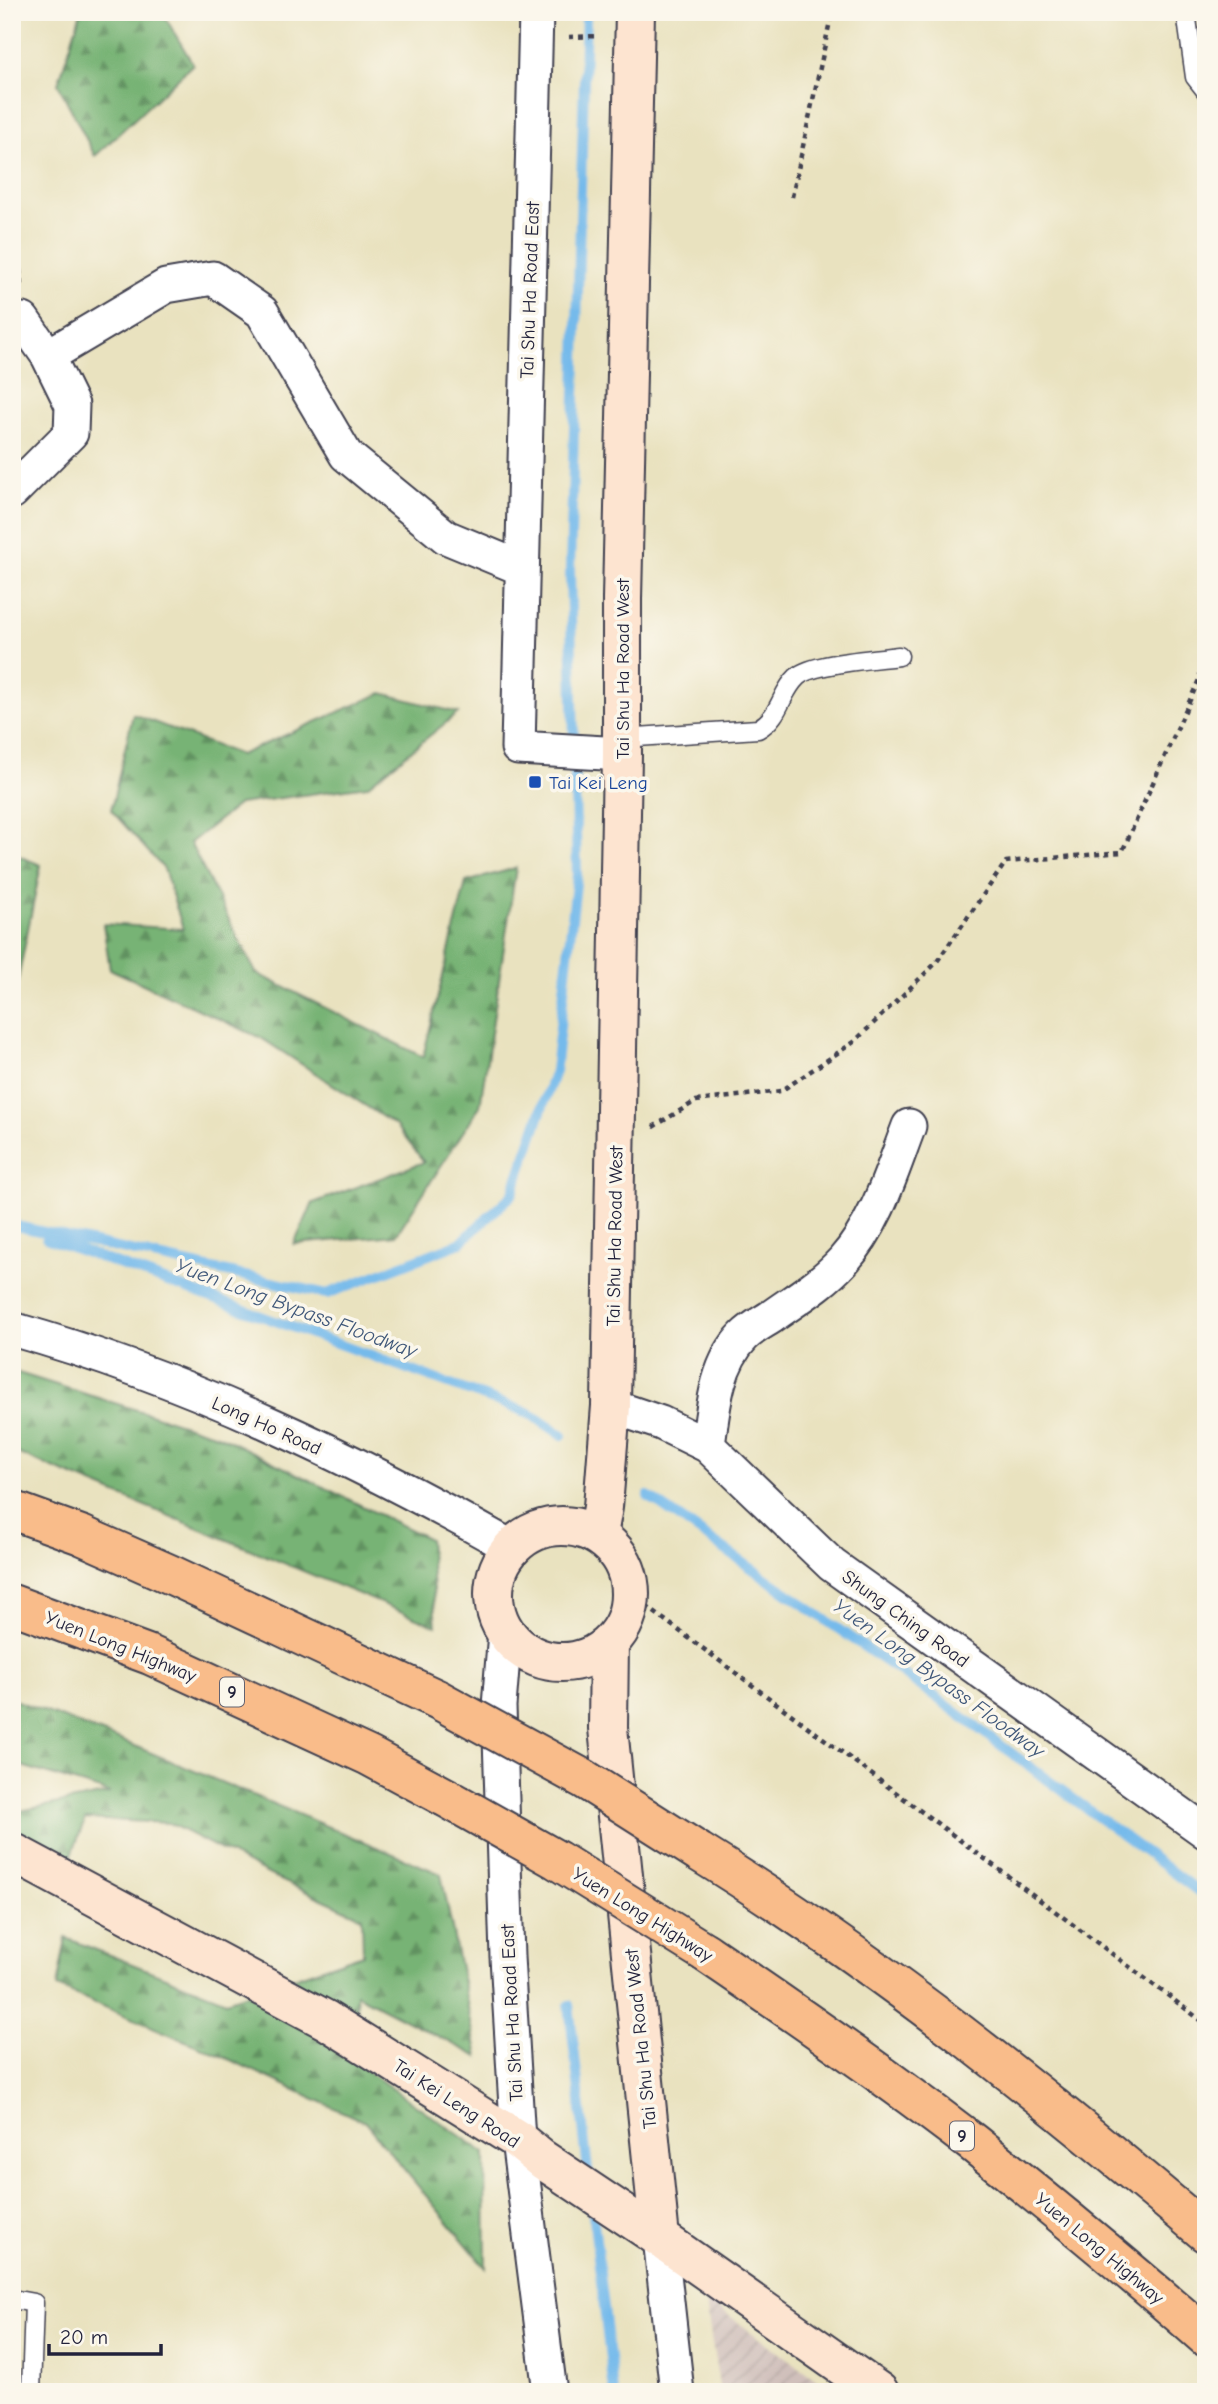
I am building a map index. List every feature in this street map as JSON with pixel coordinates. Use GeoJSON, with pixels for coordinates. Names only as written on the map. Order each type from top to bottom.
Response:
{"type":"FeatureCollection","features":[{"type":"Feature","properties":{"kind":"highway"},"geometry":{"type":"LineString","coordinates":[[12,1510],[81,1535],[174,1576],[437,1699],[584,1779],[736,1875],[898,1986],[1206,2233]]}},
{"type":"Feature","properties":{"kind":"highway","name":"Yuen Long Highway"},"geometry":{"type":"LineString","coordinates":[[12,1604],[162,1660],[369,1756],[557,1860],[705,1952],[971,2142],[1124,2265],[1206,2337]]}},
{"type":"Feature","properties":{"kind":"street","name":"Tai Shu Ha Road East"},"geometry":{"type":"LineString","coordinates":[[536,12],[518,748],[622,746]]}},
{"type":"Feature","properties":{"kind":"street","name":"Tai Shu Ha Road West"},"geometry":{"type":"LineString","coordinates":[[598,1535],[603,1507],[611,1406],[622,598],[635,12]]}},
{"type":"Feature","properties":{"kind":"street"},"geometry":{"type":"LineString","coordinates":[[48,356],[166,286],[213,278],[262,312],[346,454],[446,537],[521,568]]}},
{"type":"Feature","properties":{"kind":"street"},"geometry":{"type":"LineString","coordinates":[[12,492],[71,433],[72,405],[48,356],[23,320]]}},
{"type":"Feature","properties":{"kind":"street"},"geometry":{"type":"LineString","coordinates":[[708,1446],[715,1395],[732,1351],[745,1334],[811,1290],[843,1261],[881,1202],[909,1126]]}},
{"type":"Feature","properties":{"kind":"street","name":"Long Ho Road"},"geometry":{"type":"LineString","coordinates":[[12,1329],[67,1345],[249,1413],[422,1497],[511,1547]]}},
{"type":"Feature","properties":{"kind":"street","name":"Shung Ching Road"},"geometry":{"type":"LineString","coordinates":[[611,1406],[661,1423],[708,1446],[832,1565],[1206,1832]]}},
{"type":"Feature","properties":{"kind":"street"},"geometry":{"type":"LineString","coordinates":[[568,1525],[598,1535],[622,1561],[631,1594],[625,1621],[609,1643],[590,1657],[567,1662],[542,1659],[521,1649],[505,1632],[494,1603],[496,1573],[511,1547],[537,1530],[568,1525]]}},
{"type":"Feature","properties":{"kind":"street","name":"Tai Shu Ha Road East"},"geometry":{"type":"LineString","coordinates":[[505,1632],[499,1706],[507,1957],[529,2149],[550,2392]]}},
{"type":"Feature","properties":{"kind":"street","name":"Tai Shu Ha Road West"},"geometry":{"type":"LineString","coordinates":[[609,1643],[608,1728],[646,2229],[677,2392]]}},
{"type":"Feature","properties":{"kind":"street","name":"Tai Kei Leng Road"},"geometry":{"type":"LineString","coordinates":[[12,1852],[326,2021],[529,2149],[879,2392]]}},
{"type":"Feature","properties":{"kind":"lane"},"geometry":{"type":"LineString","coordinates":[[1186,12],[1195,76],[1206,91]]}},
{"type":"Feature","properties":{"kind":"lane"},"geometry":{"type":"LineString","coordinates":[[622,746],[758,729],[770,722],[796,677],[810,668],[899,656]]}},
{"type":"Feature","properties":{"kind":"lane"},"geometry":{"type":"LineString","coordinates":[[12,2299],[34,2303],[31,2392]]}},
{"type":"Feature","properties":{"kind":"path"},"geometry":{"type":"LineString","coordinates":[[792,197],[832,12]]}},
{"type":"Feature","properties":{"kind":"path"},"geometry":{"type":"LineString","coordinates":[[567,37],[603,36]]}},
{"type":"Feature","properties":{"kind":"path"},"geometry":{"type":"LineString","coordinates":[[12,200],[16,215],[23,320]]}},
{"type":"Feature","properties":{"kind":"path"},"geometry":{"type":"LineString","coordinates":[[616,1150],[696,1101],[781,1091],[854,1042],[936,963],[1006,862],[1122,852],[1198,682],[1206,651]]}},
{"type":"Feature","properties":{"kind":"path"},"geometry":{"type":"LineString","coordinates":[[631,1594],[1206,2024]]}},
{"type":"Feature","properties":{"kind":"shaded area"},"geometry":{"type":"Polygon","coordinates":[[[705,2298],[833,2392],[720,2392],[705,2298]]]}},
{"type":"Feature","properties":{"kind":"green space"},"geometry":{"type":"Polygon","coordinates":[[[81,12],[162,12],[193,64],[95,156],[58,84],[81,12]]]}},
{"type":"Feature","properties":{"kind":"green space"},"geometry":{"type":"Polygon","coordinates":[[[382,693],[458,713],[367,786],[239,804],[190,843],[256,973],[423,1057],[466,882],[516,868],[480,1106],[396,1235],[294,1244],[313,1203],[424,1162],[395,1125],[261,1038],[110,969],[103,924],[183,929],[164,869],[111,810],[133,714],[240,755],[382,693]]]}},
{"type":"Feature","properties":{"kind":"green space"},"geometry":{"type":"Polygon","coordinates":[[[12,853],[41,865],[12,1009],[12,853]]]}},
{"type":"Feature","properties":{"kind":"green space"},"geometry":{"type":"Polygon","coordinates":[[[12,1371],[220,1436],[429,1539],[436,1626],[12,1451],[12,1371]]]}},
{"type":"Feature","properties":{"kind":"green space"},"geometry":{"type":"Polygon","coordinates":[[[12,1699],[113,1737],[441,1874],[478,2057],[356,1994],[360,2066],[485,2153],[486,2268],[365,2122],[224,2057],[57,1987],[66,1938],[226,2001],[363,1954],[362,1917],[276,1878],[169,1823],[85,1819],[63,1879],[12,1860],[19,1811],[110,1793],[12,1763],[12,1699]]]}},
{"type":"Feature","properties":{"kind":"waterway"},"geometry":{"type":"LineString","coordinates":[[12,1225],[327,1294],[460,1243],[512,1195],[555,1071],[577,875],[570,570],[586,12]]}},
{"type":"Feature","properties":{"kind":"waterway","name":"Yuen Long Bypass Floodway"},"geometry":{"type":"LineString","coordinates":[[46,1238],[529,1413],[562,1435]]}},
{"type":"Feature","properties":{"kind":"waterway","name":"Yuen Long Bypass Floodway"},"geometry":{"type":"LineString","coordinates":[[648,1496],[933,1695],[1206,1897]]}},
{"type":"Feature","properties":{"kind":"waterway"},"geometry":{"type":"LineString","coordinates":[[569,2005],[589,2179]]}},
{"type":"Feature","properties":{"kind":"waterway"},"geometry":{"type":"LineString","coordinates":[[592,2206],[614,2392]]}},
{"type":"Feature","properties":{"kind":"place","name":"Tai Kei Leng"},"geometry":{"type":"Point","coordinates":[535,782]}}]}
